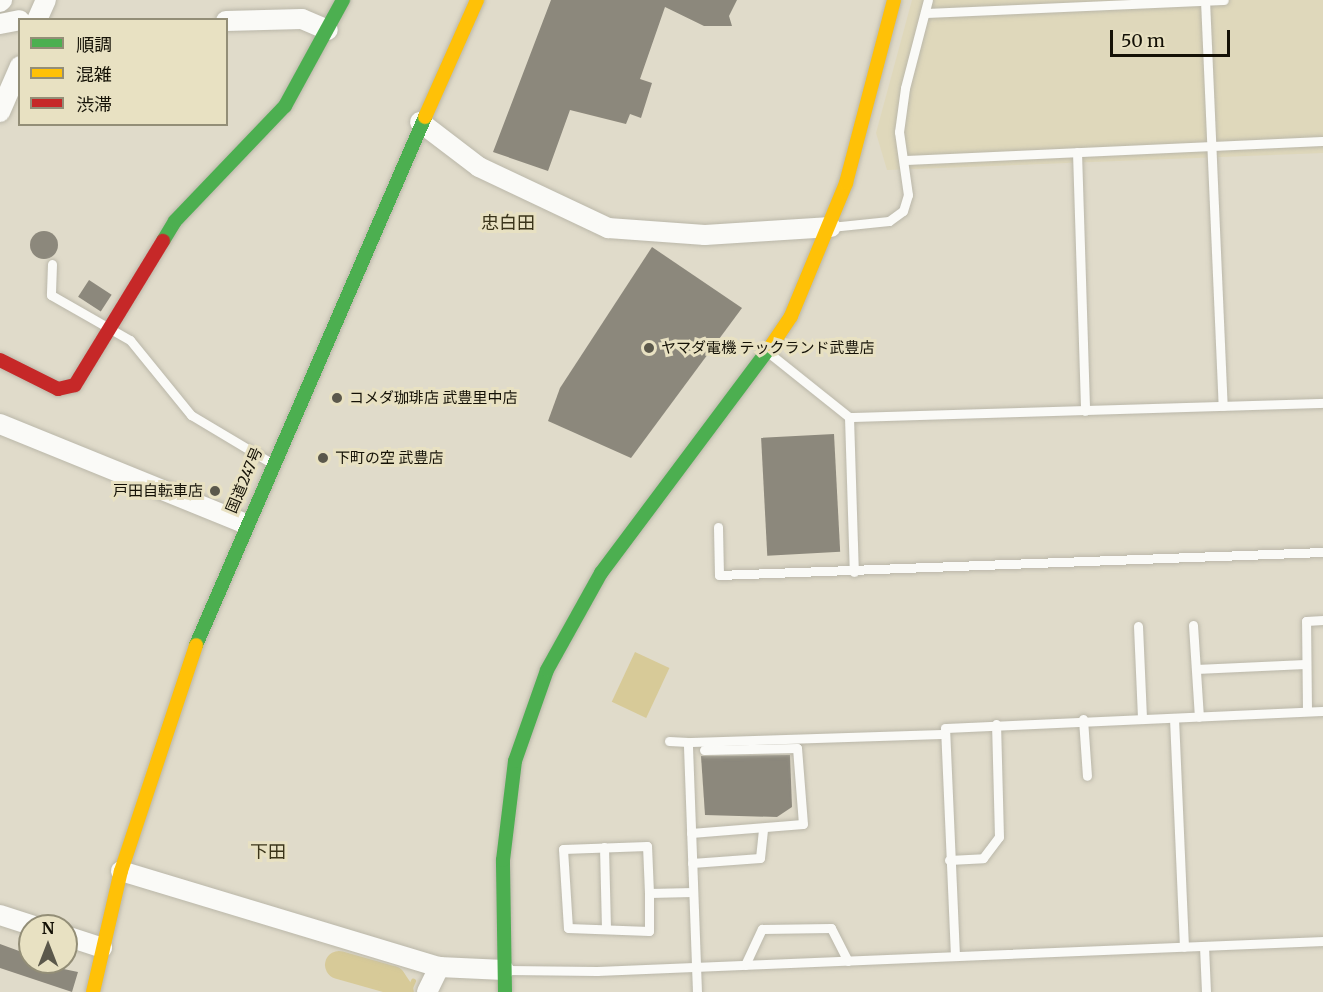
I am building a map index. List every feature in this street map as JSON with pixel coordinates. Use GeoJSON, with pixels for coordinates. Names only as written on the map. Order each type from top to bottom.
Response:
{"type":"FeatureCollection","features":[{"type":"Feature","properties":{"kind":"main road"},"geometry":{"type":"LineString","coordinates":[[0,360],[68,390],[175,221],[285,106],[343,0]]}},
{"type":"Feature","properties":{"kind":"main road"},"geometry":{"type":"LineString","coordinates":[[505,992],[503,860],[515,761],[547,670],[601,573],[770,353],[831,227],[894,0]]}},
{"type":"Feature","properties":{"kind":"main road","name":"国道247号"},"geometry":{"type":"LineString","coordinates":[[93,992],[121,871],[162,735],[269,461],[420,122],[468,3]]}},
{"type":"Feature","properties":{"kind":"street"},"geometry":{"type":"LineString","coordinates":[[38,18],[46,0]]}},
{"type":"Feature","properties":{"kind":"street"},"geometry":{"type":"LineString","coordinates":[[0,24],[18,20]]}},
{"type":"Feature","properties":{"kind":"street"},"geometry":{"type":"LineString","coordinates":[[228,21],[302,20],[328,30]]}},
{"type":"Feature","properties":{"kind":"street"},"geometry":{"type":"LineString","coordinates":[[0,112],[18,71]]}},
{"type":"Feature","properties":{"kind":"street"},"geometry":{"type":"LineString","coordinates":[[420,122],[480,167],[608,228],[705,235],[831,227]]}},
{"type":"Feature","properties":{"kind":"street"},"geometry":{"type":"LineString","coordinates":[[0,424],[244,523]]}},
{"type":"Feature","properties":{"kind":"street"},"geometry":{"type":"LineString","coordinates":[[121,871],[439,967],[504,970]]}},
{"type":"Feature","properties":{"kind":"street"},"geometry":{"type":"LineString","coordinates":[[0,915],[18,921]]}},
{"type":"Feature","properties":{"kind":"street"},"geometry":{"type":"LineString","coordinates":[[78,940],[102,948]]}},
{"type":"Feature","properties":{"kind":"street"},"geometry":{"type":"LineString","coordinates":[[428,992],[439,967]]}},
{"type":"Feature","properties":{"kind":"lane"},"geometry":{"type":"LineString","coordinates":[[831,227],[889,221],[903,211],[908,195],[905,160],[899,132],[904,88],[928,0]]}},
{"type":"Feature","properties":{"kind":"lane"},"geometry":{"type":"LineString","coordinates":[[1205,0],[1222,406]]}},
{"type":"Feature","properties":{"kind":"lane"},"geometry":{"type":"LineString","coordinates":[[925,13],[1224,0]]}},
{"type":"Feature","properties":{"kind":"lane"},"geometry":{"type":"LineString","coordinates":[[905,160],[1323,141]]}},
{"type":"Feature","properties":{"kind":"lane"},"geometry":{"type":"LineString","coordinates":[[1077,152],[1085,411]]}},
{"type":"Feature","properties":{"kind":"lane"},"geometry":{"type":"LineString","coordinates":[[52,264],[51,295],[130,340],[191,416],[269,461]]}},
{"type":"Feature","properties":{"kind":"lane"},"geometry":{"type":"LineString","coordinates":[[770,353],[849,417],[1323,403]]}},
{"type":"Feature","properties":{"kind":"lane"},"geometry":{"type":"LineString","coordinates":[[849,417],[854,572]]}},
{"type":"Feature","properties":{"kind":"lane"},"geometry":{"type":"LineString","coordinates":[[718,526],[719,575],[854,572],[1323,552]]}},
{"type":"Feature","properties":{"kind":"lane"},"geometry":{"type":"LineString","coordinates":[[1307,711],[1306,621],[1323,621]]}},
{"type":"Feature","properties":{"kind":"lane"},"geometry":{"type":"LineString","coordinates":[[1193,625],[1199,717]]}},
{"type":"Feature","properties":{"kind":"lane"},"geometry":{"type":"LineString","coordinates":[[1138,626],[1142,719]]}},
{"type":"Feature","properties":{"kind":"lane"},"geometry":{"type":"LineString","coordinates":[[1196,669],[1305,664]]}},
{"type":"Feature","properties":{"kind":"lane"},"geometry":{"type":"LineString","coordinates":[[955,956],[945,728],[1083,719],[1174,718],[1323,711]]}},
{"type":"Feature","properties":{"kind":"lane"},"geometry":{"type":"LineString","coordinates":[[1174,718],[1184,946]]}},
{"type":"Feature","properties":{"kind":"lane"},"geometry":{"type":"LineString","coordinates":[[1083,719],[1088,776]]}},
{"type":"Feature","properties":{"kind":"lane"},"geometry":{"type":"LineString","coordinates":[[949,860],[983,858],[999,837],[996,724]]}},
{"type":"Feature","properties":{"kind":"lane"},"geometry":{"type":"LineString","coordinates":[[669,741],[945,734]]}},
{"type":"Feature","properties":{"kind":"lane"},"geometry":{"type":"LineString","coordinates":[[688,742],[697,992]]}},
{"type":"Feature","properties":{"kind":"lane"},"geometry":{"type":"LineString","coordinates":[[691,832],[802,824],[797,748],[704,750]]}},
{"type":"Feature","properties":{"kind":"lane"},"geometry":{"type":"LineString","coordinates":[[692,863],[760,858],[763,828]]}},
{"type":"Feature","properties":{"kind":"lane"},"geometry":{"type":"LineString","coordinates":[[647,846],[649,931],[617,934],[606,927],[567,928],[563,849],[604,847],[647,846]]}},
{"type":"Feature","properties":{"kind":"lane"},"geometry":{"type":"LineString","coordinates":[[604,847],[606,927]]}},
{"type":"Feature","properties":{"kind":"lane"},"geometry":{"type":"LineString","coordinates":[[649,893],[693,891]]}},
{"type":"Feature","properties":{"kind":"lane"},"geometry":{"type":"LineString","coordinates":[[745,965],[762,929],[831,928],[848,961]]}},
{"type":"Feature","properties":{"kind":"lane"},"geometry":{"type":"LineString","coordinates":[[504,970],[696,967],[1323,942]]}},
{"type":"Feature","properties":{"kind":"lane"},"geometry":{"type":"LineString","coordinates":[[1203,946],[1206,992]]}},
{"type":"Feature","properties":{"kind":"shaded area"},"geometry":{"type":"Polygon","coordinates":[[[912,0],[1323,0],[1323,153],[887,170],[876,133],[912,0]]]}},
{"type":"Feature","properties":{"kind":"shaded area"},"geometry":{"type":"Polygon","coordinates":[[[635,652],[669,668],[646,718],[612,702],[635,652]]]}},
{"type":"Feature","properties":{"kind":"building"},"geometry":{"type":"Polygon","coordinates":[[[551,0],[737,0],[729,16],[732,26],[704,26],[665,7],[640,79],[652,83],[641,118],[630,114],[626,124],[570,110],[548,171],[493,152],[551,0]]]}},
{"type":"Feature","properties":{"kind":"building"},"geometry":{"type":"Polygon","coordinates":[[[44,231],[54,235],[58,245],[54,255],[44,259],[34,255],[30,245],[34,235],[44,231]]]}},
{"type":"Feature","properties":{"kind":"building","name":"ヤマダ電機 テックランド武豊店"},"geometry":{"type":"Polygon","coordinates":[[[652,247],[742,308],[631,458],[548,421],[560,388],[652,247]]]}},
{"type":"Feature","properties":{"kind":"building"},"geometry":{"type":"Polygon","coordinates":[[[89,280],[112,295],[101,311],[78,297],[89,280]]]}},
{"type":"Feature","properties":{"kind":"building"},"geometry":{"type":"Polygon","coordinates":[[[834,434],[840,552],[767,556],[761,438],[834,434]]]}},
{"type":"Feature","properties":{"kind":"building"},"geometry":{"type":"Polygon","coordinates":[[[790,755],[792,807],[777,817],[705,815],[701,756],[790,755]]]}},
{"type":"Feature","properties":{"kind":"building"},"geometry":{"type":"Polygon","coordinates":[[[0,944],[18,951],[18,974],[0,968],[0,944]]]}},
{"type":"Feature","properties":{"kind":"building"},"geometry":{"type":"Polygon","coordinates":[[[18,974],[77,974],[72,992],[18,974]]]}},
{"type":"Feature","properties":{"kind":"waterway"},"geometry":{"type":"LineString","coordinates":[[339,965],[392,980],[400,992]]}},
{"type":"Feature","properties":{"kind":"waterway"},"geometry":{"type":"LineString","coordinates":[[408,992],[413,981]]}},
{"type":"Feature","properties":{"kind":"traffic: fast"},"geometry":{"type":"LineString","coordinates":[[163,241],[175,221],[285,106],[343,0]]}},
{"type":"Feature","properties":{"kind":"traffic: fast"},"geometry":{"type":"LineString","coordinates":[[196,645],[425,117]]}},
{"type":"Feature","properties":{"kind":"traffic: fast"},"geometry":{"type":"LineString","coordinates":[[505,992],[503,860],[515,761],[547,670],[601,573],[771,346]]}},
{"type":"Feature","properties":{"kind":"traffic: slow"},"geometry":{"type":"LineString","coordinates":[[425,117],[477,0]]}},
{"type":"Feature","properties":{"kind":"traffic: slow"},"geometry":{"type":"LineString","coordinates":[[771,346],[791,316],[846,183],[894,0]]}},
{"type":"Feature","properties":{"kind":"traffic: slow"},"geometry":{"type":"LineString","coordinates":[[93,992],[121,871],[196,645]]}},
{"type":"Feature","properties":{"kind":"traffic: jam"},"geometry":{"type":"LineString","coordinates":[[0,360],[58,389],[75,385],[163,241]]}},
{"type":"Feature","properties":{"kind":"place","name":"ヤマダ電機 テックランド武豊店"},"geometry":{"type":"Point","coordinates":[649,348]}},
{"type":"Feature","properties":{"kind":"place","name":"コメダ珈琲店 武豊里中店"},"geometry":{"type":"Point","coordinates":[337,398]}},
{"type":"Feature","properties":{"kind":"place","name":"下町の空 武豊店"},"geometry":{"type":"Point","coordinates":[323,458]}},
{"type":"Feature","properties":{"kind":"place","name":"戸田自転車店"},"geometry":{"type":"Point","coordinates":[215,491]}},
{"type":"Feature","properties":{"kind":"district","name":"忠白田"},"geometry":{"type":"Point","coordinates":[508,223]}},
{"type":"Feature","properties":{"kind":"district","name":"下田"},"geometry":{"type":"Point","coordinates":[268,852]}}]}
